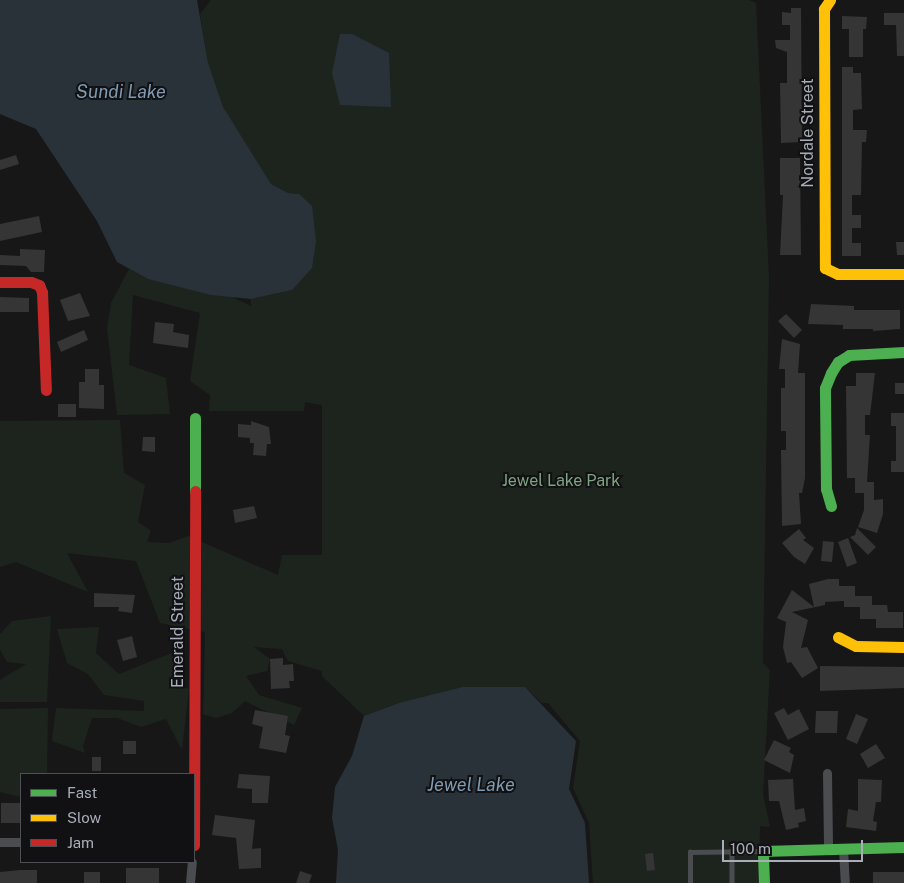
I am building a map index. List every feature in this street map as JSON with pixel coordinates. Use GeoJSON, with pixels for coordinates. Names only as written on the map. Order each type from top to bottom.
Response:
{"type":"FeatureCollection","features":[{"type":"Feature","properties":{"kind":"street","name":"Nordale Street"},"geometry":{"type":"LineString","coordinates":[[830,0],[824,9],[825,268],[838,274],[904,274]]}},
{"type":"Feature","properties":{"kind":"street"},"geometry":{"type":"LineString","coordinates":[[0,282],[39,285],[42,292],[46,390]]}},
{"type":"Feature","properties":{"kind":"street"},"geometry":{"type":"LineString","coordinates":[[831,506],[826,489],[825,388],[838,362],[849,355],[865,352],[904,352]]}},
{"type":"Feature","properties":{"kind":"street","name":"Emerald Street"},"geometry":{"type":"LineString","coordinates":[[194,773],[195,418]]}},
{"type":"Feature","properties":{"kind":"street"},"geometry":{"type":"LineString","coordinates":[[838,637],[856,646],[904,647]]}},
{"type":"Feature","properties":{"kind":"street"},"geometry":{"type":"LineString","coordinates":[[827,773],[828,848]]}},
{"type":"Feature","properties":{"kind":"street"},"geometry":{"type":"LineString","coordinates":[[0,842],[20,842]]}},
{"type":"Feature","properties":{"kind":"street"},"geometry":{"type":"LineString","coordinates":[[764,883],[763,851],[904,847]]}},
{"type":"Feature","properties":{"kind":"street"},"geometry":{"type":"LineString","coordinates":[[843,848],[845,883]]}},
{"type":"Feature","properties":{"kind":"street"},"geometry":{"type":"LineString","coordinates":[[190,883],[192,863]]}},
{"type":"Feature","properties":{"kind":"lane"},"geometry":{"type":"LineString","coordinates":[[732,851],[732,883]]}},
{"type":"Feature","properties":{"kind":"lane"},"geometry":{"type":"LineString","coordinates":[[690,883],[690,852],[763,851]]}},
{"type":"Feature","properties":{"kind":"green space","name":"Jewel Lake Park"},"geometry":{"type":"Polygon","coordinates":[[[211,0],[749,0],[756,3],[769,278],[763,663],[770,670],[763,794],[770,827],[760,826],[759,883],[593,883],[589,823],[573,788],[580,741],[548,703],[542,703],[525,687],[399,703],[364,716],[322,676],[322,671],[288,661],[282,649],[254,647],[270,659],[267,671],[246,676],[259,695],[302,708],[294,725],[245,701],[232,713],[216,718],[203,714],[205,632],[160,623],[136,561],[67,553],[88,592],[16,562],[0,567],[0,421],[120,420],[124,473],[145,485],[138,522],[151,531],[147,542],[169,543],[188,536],[278,575],[282,555],[322,555],[322,405],[305,402],[304,411],[209,411],[210,395],[190,381],[200,313],[133,295],[129,365],[166,378],[170,414],[117,415],[107,328],[111,303],[129,269],[148,279],[232,297],[251,306],[251,299],[292,290],[299,194],[288,193],[271,184],[222,107],[208,63],[200,14],[211,0]]]}},
{"type":"Feature","properties":{"kind":"green space"},"geometry":{"type":"Polygon","coordinates":[[[51,616],[47,702],[0,702],[0,680],[26,664],[7,662],[0,650],[0,634],[12,621],[51,616]]]}},
{"type":"Feature","properties":{"kind":"green space"},"geometry":{"type":"Polygon","coordinates":[[[99,627],[96,653],[119,674],[179,650],[170,682],[189,689],[182,750],[166,719],[141,727],[117,718],[92,718],[83,746],[85,753],[52,741],[56,708],[144,711],[144,701],[104,695],[88,674],[67,663],[57,629],[99,627]]]}},
{"type":"Feature","properties":{"kind":"green space"},"geometry":{"type":"Polygon","coordinates":[[[48,708],[47,773],[20,773],[20,797],[0,792],[0,709],[48,708]]]}},
{"type":"Feature","properties":{"kind":"water","name":"Sundi Lake"},"geometry":{"type":"Polygon","coordinates":[[[0,0],[197,0],[208,63],[223,107],[271,184],[288,193],[299,194],[312,206],[316,241],[312,268],[292,290],[251,299],[211,295],[148,279],[117,262],[97,221],[36,129],[0,114],[0,0]]]}},
{"type":"Feature","properties":{"kind":"water"},"geometry":{"type":"Polygon","coordinates":[[[340,34],[352,34],[389,53],[391,107],[340,105],[332,73],[340,34]]]}},
{"type":"Feature","properties":{"kind":"water","name":"Jewel Lake"},"geometry":{"type":"Polygon","coordinates":[[[463,687],[525,687],[576,741],[569,789],[585,823],[589,883],[336,883],[338,850],[332,818],[335,787],[352,756],[364,716],[399,703],[463,687]]]}},
{"type":"Feature","properties":{"kind":"building"},"geometry":{"type":"Polygon","coordinates":[[[791,8],[801,8],[802,142],[781,143],[780,83],[787,83],[787,52],[776,48],[775,40],[790,40],[790,25],[782,25],[782,12],[791,13],[791,8]]]}},
{"type":"Feature","properties":{"kind":"building"},"geometry":{"type":"Polygon","coordinates":[[[884,13],[904,13],[904,56],[897,56],[896,25],[884,25],[884,13]]]}},
{"type":"Feature","properties":{"kind":"building"},"geometry":{"type":"Polygon","coordinates":[[[842,16],[867,17],[866,29],[863,29],[863,57],[849,57],[849,29],[842,29],[842,16]]]}},
{"type":"Feature","properties":{"kind":"building"},"geometry":{"type":"Polygon","coordinates":[[[842,67],[853,67],[853,73],[861,73],[862,109],[853,110],[853,130],[867,130],[866,142],[862,142],[861,195],[852,195],[852,215],[861,215],[861,228],[852,228],[852,243],[861,243],[861,256],[842,256],[842,67]]]}},
{"type":"Feature","properties":{"kind":"building"},"geometry":{"type":"Polygon","coordinates":[[[16,155],[19,164],[0,170],[0,160],[16,155]]]}},
{"type":"Feature","properties":{"kind":"building"},"geometry":{"type":"Polygon","coordinates":[[[780,158],[800,158],[801,255],[780,255],[783,195],[780,195],[780,158]]]}},
{"type":"Feature","properties":{"kind":"building"},"geometry":{"type":"Polygon","coordinates":[[[39,216],[42,232],[0,241],[0,224],[39,216]]]}},
{"type":"Feature","properties":{"kind":"building"},"geometry":{"type":"Polygon","coordinates":[[[896,242],[904,242],[904,255],[897,255],[896,242]]]}},
{"type":"Feature","properties":{"kind":"building"},"geometry":{"type":"Polygon","coordinates":[[[20,249],[45,250],[44,272],[31,272],[26,266],[0,265],[0,255],[20,256],[20,249]]]}},
{"type":"Feature","properties":{"kind":"building"},"geometry":{"type":"Polygon","coordinates":[[[80,293],[90,316],[68,321],[60,300],[80,293]]]}},
{"type":"Feature","properties":{"kind":"building"},"geometry":{"type":"Polygon","coordinates":[[[0,297],[29,298],[29,312],[0,312],[0,297]]]}},
{"type":"Feature","properties":{"kind":"building"},"geometry":{"type":"Polygon","coordinates":[[[811,304],[854,306],[854,310],[900,310],[900,329],[873,331],[873,329],[843,329],[843,325],[808,324],[811,304]]]}},
{"type":"Feature","properties":{"kind":"building"},"geometry":{"type":"Polygon","coordinates":[[[786,314],[802,330],[794,338],[778,321],[786,314]]]}},
{"type":"Feature","properties":{"kind":"building"},"geometry":{"type":"Polygon","coordinates":[[[155,322],[174,324],[173,332],[189,335],[188,348],[153,343],[155,322]]]}},
{"type":"Feature","properties":{"kind":"building"},"geometry":{"type":"Polygon","coordinates":[[[84,330],[88,340],[61,352],[57,342],[84,330]]]}},
{"type":"Feature","properties":{"kind":"building"},"geometry":{"type":"Polygon","coordinates":[[[782,339],[800,344],[798,373],[805,373],[805,478],[802,493],[799,493],[801,524],[782,526],[781,450],[786,450],[786,431],[781,431],[781,388],[785,388],[785,369],[779,369],[782,339]]]}},
{"type":"Feature","properties":{"kind":"building"},"geometry":{"type":"Polygon","coordinates":[[[85,369],[99,369],[99,385],[104,385],[104,409],[79,408],[79,382],[85,382],[85,369]]]}},
{"type":"Feature","properties":{"kind":"building"},"geometry":{"type":"Polygon","coordinates":[[[856,373],[875,373],[870,415],[865,415],[865,435],[870,435],[867,482],[874,482],[874,500],[883,499],[883,514],[877,533],[858,527],[864,510],[864,493],[855,493],[855,478],[847,478],[846,386],[856,386],[856,373]]]}},
{"type":"Feature","properties":{"kind":"building"},"geometry":{"type":"Polygon","coordinates":[[[895,383],[904,383],[904,394],[895,394],[895,383]]]}},
{"type":"Feature","properties":{"kind":"building"},"geometry":{"type":"Polygon","coordinates":[[[58,404],[76,404],[76,417],[58,417],[58,404]]]}},
{"type":"Feature","properties":{"kind":"building"},"geometry":{"type":"Polygon","coordinates":[[[891,413],[904,413],[904,472],[891,472],[891,461],[896,461],[896,426],[891,426],[891,413]]]}},
{"type":"Feature","properties":{"kind":"building"},"geometry":{"type":"Polygon","coordinates":[[[251,421],[269,427],[271,444],[267,444],[266,456],[253,455],[254,443],[250,443],[250,438],[238,437],[238,424],[251,425],[251,421]]]}},
{"type":"Feature","properties":{"kind":"building"},"geometry":{"type":"Polygon","coordinates":[[[143,437],[155,437],[155,452],[142,451],[143,437]]]}},
{"type":"Feature","properties":{"kind":"building"},"geometry":{"type":"Polygon","coordinates":[[[254,506],[257,518],[235,523],[233,510],[254,506]]]}},
{"type":"Feature","properties":{"kind":"building"},"geometry":{"type":"Polygon","coordinates":[[[857,528],[876,547],[868,555],[850,537],[855,535],[857,528]]]}},
{"type":"Feature","properties":{"kind":"building"},"geometry":{"type":"Polygon","coordinates":[[[799,529],[806,538],[803,540],[814,548],[805,564],[794,557],[782,543],[799,529]]]}},
{"type":"Feature","properties":{"kind":"building"},"geometry":{"type":"Polygon","coordinates":[[[848,538],[857,563],[847,567],[838,542],[848,538]]]}},
{"type":"Feature","properties":{"kind":"building"},"geometry":{"type":"Polygon","coordinates":[[[823,541],[834,542],[832,562],[821,561],[823,541]]]}},
{"type":"Feature","properties":{"kind":"building"},"geometry":{"type":"Polygon","coordinates":[[[828,579],[839,579],[839,586],[855,586],[855,596],[872,596],[872,605],[887,605],[888,612],[903,612],[903,628],[876,628],[876,619],[860,619],[860,607],[844,607],[844,601],[825,602],[825,605],[792,612],[808,620],[801,648],[807,647],[818,668],[802,678],[791,662],[787,663],[783,647],[786,622],[777,618],[792,590],[814,607],[809,584],[828,579]]]}},
{"type":"Feature","properties":{"kind":"building"},"geometry":{"type":"Polygon","coordinates":[[[94,593],[135,595],[132,613],[118,611],[119,607],[94,607],[94,593]]]}},
{"type":"Feature","properties":{"kind":"building"},"geometry":{"type":"Polygon","coordinates":[[[132,636],[137,657],[123,661],[117,640],[132,636]]]}},
{"type":"Feature","properties":{"kind":"building"},"geometry":{"type":"Polygon","coordinates":[[[283,658],[283,665],[293,664],[294,681],[289,681],[290,688],[271,689],[270,659],[283,658]]]}},
{"type":"Feature","properties":{"kind":"building"},"geometry":{"type":"Polygon","coordinates":[[[820,666],[904,667],[904,688],[820,691],[820,666]]]}},
{"type":"Feature","properties":{"kind":"building"},"geometry":{"type":"Polygon","coordinates":[[[784,708],[788,715],[799,709],[809,729],[788,740],[774,713],[784,708]]]}},
{"type":"Feature","properties":{"kind":"building"},"geometry":{"type":"Polygon","coordinates":[[[255,710],[288,716],[285,735],[290,736],[286,753],[259,748],[263,727],[252,724],[255,710]]]}},
{"type":"Feature","properties":{"kind":"building"},"geometry":{"type":"Polygon","coordinates":[[[816,711],[838,711],[837,733],[815,733],[816,711]]]}},
{"type":"Feature","properties":{"kind":"building"},"geometry":{"type":"Polygon","coordinates":[[[856,714],[868,719],[857,744],[846,739],[856,714]]]}},
{"type":"Feature","properties":{"kind":"building"},"geometry":{"type":"Polygon","coordinates":[[[774,740],[791,748],[789,752],[794,755],[790,773],[764,760],[774,740]]]}},
{"type":"Feature","properties":{"kind":"building"},"geometry":{"type":"Polygon","coordinates":[[[123,741],[136,741],[136,754],[123,754],[123,741]]]}},
{"type":"Feature","properties":{"kind":"building"},"geometry":{"type":"Polygon","coordinates":[[[876,744],[885,758],[868,768],[860,754],[876,744]]]}},
{"type":"Feature","properties":{"kind":"building"},"geometry":{"type":"Polygon","coordinates":[[[92,757],[101,757],[101,771],[92,771],[92,757]]]}},
{"type":"Feature","properties":{"kind":"building"},"geometry":{"type":"Polygon","coordinates":[[[239,774],[270,776],[268,803],[252,803],[252,789],[237,788],[239,774]]]}},
{"type":"Feature","properties":{"kind":"building"},"geometry":{"type":"Polygon","coordinates":[[[793,779],[795,810],[804,808],[806,821],[798,823],[799,827],[786,830],[779,801],[769,801],[768,780],[793,779]]]}},
{"type":"Feature","properties":{"kind":"building"},"geometry":{"type":"Polygon","coordinates":[[[858,779],[882,780],[881,802],[876,802],[873,821],[877,822],[876,831],[846,827],[848,809],[858,811],[858,779]]]}},
{"type":"Feature","properties":{"kind":"building"},"geometry":{"type":"Polygon","coordinates":[[[1,803],[20,803],[20,823],[1,823],[1,803]]]}},
{"type":"Feature","properties":{"kind":"building"},"geometry":{"type":"Polygon","coordinates":[[[215,815],[255,820],[252,849],[261,848],[261,868],[239,869],[236,838],[212,835],[215,815]]]}},
{"type":"Feature","properties":{"kind":"building"},"geometry":{"type":"Polygon","coordinates":[[[653,853],[655,870],[647,871],[645,854],[653,853]]]}},
{"type":"Feature","properties":{"kind":"building"},"geometry":{"type":"Polygon","coordinates":[[[126,868],[159,868],[159,883],[126,883],[126,868]]]}},
{"type":"Feature","properties":{"kind":"building"},"geometry":{"type":"Polygon","coordinates":[[[37,870],[37,883],[0,883],[0,872],[37,870]]]}},
{"type":"Feature","properties":{"kind":"building"},"geometry":{"type":"Polygon","coordinates":[[[300,871],[312,875],[309,883],[296,883],[300,871]]]}},
{"type":"Feature","properties":{"kind":"building"},"geometry":{"type":"Polygon","coordinates":[[[84,872],[100,872],[100,883],[84,883],[84,872]]]}},
{"type":"Feature","properties":{"kind":"building"},"geometry":{"type":"Polygon","coordinates":[[[873,872],[904,872],[904,883],[873,883],[873,872]]]}},
{"type":"Feature","properties":{"kind":"traffic: fast"},"geometry":{"type":"LineString","coordinates":[[831,506],[826,489],[825,388],[831,373],[838,362],[849,355],[904,352]]}},
{"type":"Feature","properties":{"kind":"traffic: fast"},"geometry":{"type":"LineString","coordinates":[[195,418],[195,491]]}},
{"type":"Feature","properties":{"kind":"traffic: fast"},"geometry":{"type":"LineString","coordinates":[[764,883],[763,851],[904,847]]}},
{"type":"Feature","properties":{"kind":"traffic: slow"},"geometry":{"type":"LineString","coordinates":[[830,0],[824,9],[825,268],[838,274],[904,274]]}},
{"type":"Feature","properties":{"kind":"traffic: slow"},"geometry":{"type":"LineString","coordinates":[[838,637],[856,646],[904,647]]}},
{"type":"Feature","properties":{"kind":"traffic: jam"},"geometry":{"type":"LineString","coordinates":[[0,282],[31,282],[39,285],[42,292],[46,390]]}},
{"type":"Feature","properties":{"kind":"traffic: jam"},"geometry":{"type":"LineString","coordinates":[[194,773],[195,491]]}}]}
